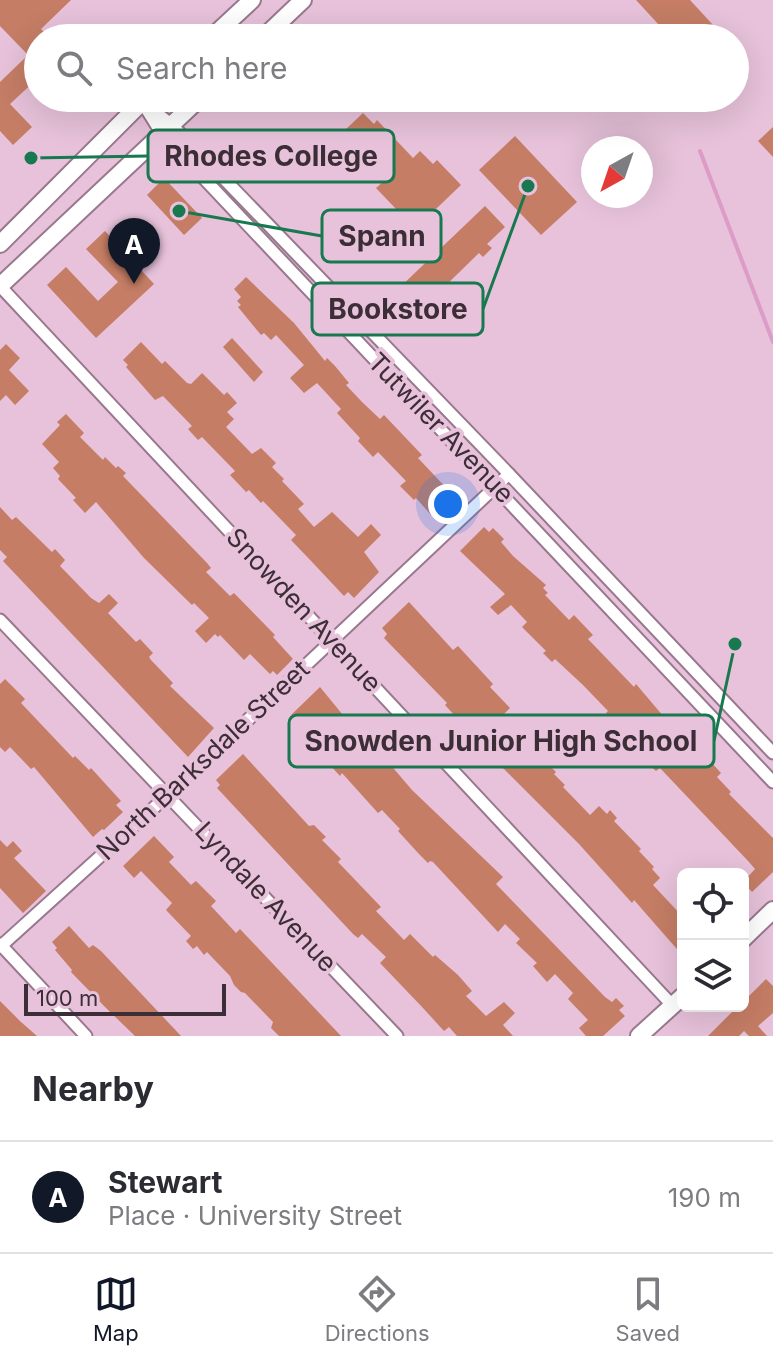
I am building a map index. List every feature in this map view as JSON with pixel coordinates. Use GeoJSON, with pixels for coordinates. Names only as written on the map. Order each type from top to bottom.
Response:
{"type":"FeatureCollection","features":[{"type":"Feature","properties":{"kind":"main road"},"geometry":{"type":"LineString","coordinates":[[226,24],[252,0]]}},
{"type":"Feature","properties":{"kind":"main road"},"geometry":{"type":"LineString","coordinates":[[278,24],[303,0]]}},
{"type":"Feature","properties":{"kind":"main road"},"geometry":{"type":"LineString","coordinates":[[0,244],[132,112]]}},
{"type":"Feature","properties":{"kind":"main road"},"geometry":{"type":"LineString","coordinates":[[0,286],[186,112]]}},
{"type":"Feature","properties":{"kind":"main road"},"geometry":{"type":"LineString","coordinates":[[749,933],[773,910]]}},
{"type":"Feature","properties":{"kind":"main road"},"geometry":{"type":"LineString","coordinates":[[639,1036],[677,1001]]}},
{"type":"Feature","properties":{"kind":"street","name":"Tutwiler Avenue"},"geometry":{"type":"LineString","coordinates":[[153,112],[331,312],[773,782]]}},
{"type":"Feature","properties":{"kind":"street","name":"Tutwiler Avenue"},"geometry":{"type":"LineString","coordinates":[[167,130],[343,302],[773,753]]}},
{"type":"Feature","properties":{"kind":"street","name":"Snowden Avenue"},"geometry":{"type":"LineString","coordinates":[[0,286],[677,999]]}},
{"type":"Feature","properties":{"kind":"street"},"geometry":{"type":"LineString","coordinates":[[331,312],[343,302]]}},
{"type":"Feature","properties":{"kind":"street"},"geometry":{"type":"LineString","coordinates":[[412,397],[424,386]]}},
{"type":"Feature","properties":{"kind":"street","name":"North Barksdale Street"},"geometry":{"type":"LineString","coordinates":[[0,945],[169,794],[509,474]]}},
{"type":"Feature","properties":{"kind":"street","name":"Lyndale Avenue"},"geometry":{"type":"LineString","coordinates":[[0,620],[397,1036]]}},
{"type":"Feature","properties":{"kind":"street"},"geometry":{"type":"LineString","coordinates":[[665,665],[677,652]]}},
{"type":"Feature","properties":{"kind":"street"},"geometry":{"type":"LineString","coordinates":[[0,945],[86,1036]]}},
{"type":"Feature","properties":{"kind":"building"},"geometry":{"type":"Polygon","coordinates":[[[0,0],[71,0],[46,24],[24,24],[24,51],[0,26],[0,0]]]}},
{"type":"Feature","properties":{"kind":"building"},"geometry":{"type":"Polygon","coordinates":[[[636,0],[690,0],[712,24],[658,24],[636,0]]]}},
{"type":"Feature","properties":{"kind":"building"},"geometry":{"type":"Polygon","coordinates":[[[24,59],[24,91],[10,104],[32,127],[13,145],[0,131],[0,82],[24,59]]]}},
{"type":"Feature","properties":{"kind":"building"},"geometry":{"type":"Polygon","coordinates":[[[363,113],[374,124],[377,120],[413,158],[420,151],[433,164],[437,160],[461,185],[415,229],[376,188],[384,181],[347,143],[353,138],[345,130],[363,113]]]}},
{"type":"Feature","properties":{"kind":"building"},"geometry":{"type":"Polygon","coordinates":[[[773,127],[773,157],[758,141],[773,127]]]}},
{"type":"Feature","properties":{"kind":"building"},"geometry":{"type":"Polygon","coordinates":[[[515,136],[577,202],[541,235],[479,170],[515,136]]]}},
{"type":"Feature","properties":{"kind":"building"},"geometry":{"type":"Polygon","coordinates":[[[164,178],[202,218],[184,235],[147,195],[164,178]]]}},
{"type":"Feature","properties":{"kind":"building"},"geometry":{"type":"Polygon","coordinates":[[[485,206],[505,227],[487,244],[492,248],[483,257],[479,253],[440,291],[445,295],[435,304],[430,298],[417,311],[397,290],[485,206]]]}},
{"type":"Feature","properties":{"kind":"building"},"geometry":{"type":"Polygon","coordinates":[[[105,231],[154,284],[96,338],[47,285],[66,267],[98,301],[118,282],[86,249],[105,231]]]}},
{"type":"Feature","properties":{"kind":"building"},"geometry":{"type":"Polygon","coordinates":[[[246,277],[294,323],[325,361],[327,358],[335,366],[349,383],[346,385],[362,402],[380,419],[384,415],[422,455],[418,458],[451,493],[448,495],[453,500],[438,514],[435,511],[431,515],[416,498],[414,500],[400,486],[406,481],[378,452],[373,457],[358,441],[360,438],[337,413],[341,409],[317,383],[304,393],[290,378],[304,365],[276,335],[271,340],[264,333],[261,335],[238,307],[241,305],[237,301],[241,297],[234,289],[246,277]]]}},
{"type":"Feature","properties":{"kind":"building"},"geometry":{"type":"Polygon","coordinates":[[[232,338],[263,372],[254,382],[223,347],[232,338]]]}},
{"type":"Feature","properties":{"kind":"building"},"geometry":{"type":"Polygon","coordinates":[[[141,342],[162,364],[165,361],[187,383],[191,384],[202,373],[224,395],[227,392],[237,403],[227,412],[234,419],[226,427],[252,454],[261,448],[276,463],[272,467],[304,504],[298,509],[314,527],[332,512],[358,537],[371,524],[381,535],[364,552],[379,572],[354,598],[348,592],[344,596],[291,540],[296,535],[263,501],[261,503],[249,490],[246,492],[230,475],[235,471],[202,437],[198,440],[188,429],[192,426],[163,396],[155,400],[126,367],[128,365],[123,360],[141,342]]]}},
{"type":"Feature","properties":{"kind":"building"},"geometry":{"type":"Polygon","coordinates":[[[6,344],[20,358],[9,370],[29,391],[15,405],[6,395],[0,401],[0,350],[6,344]]]}},
{"type":"Feature","properties":{"kind":"building"},"geometry":{"type":"Polygon","coordinates":[[[66,414],[84,433],[80,437],[103,460],[105,457],[126,473],[123,476],[207,563],[211,568],[206,572],[230,596],[234,593],[275,635],[273,637],[293,659],[277,675],[273,671],[270,674],[250,654],[244,660],[220,635],[215,634],[206,643],[195,631],[209,618],[144,558],[96,502],[85,513],[73,500],[76,498],[58,479],[60,476],[53,468],[59,462],[42,444],[66,414]]]}},
{"type":"Feature","properties":{"kind":"building"},"geometry":{"type":"Polygon","coordinates":[[[0,507],[12,520],[16,517],[52,552],[55,549],[65,560],[60,566],[91,598],[99,603],[109,594],[118,603],[108,613],[136,642],[140,639],[153,653],[149,657],[173,683],[170,686],[214,728],[188,757],[3,561],[7,557],[0,550],[0,507]]]}},
{"type":"Feature","properties":{"kind":"building"},"geometry":{"type":"Polygon","coordinates":[[[484,527],[489,532],[493,528],[504,539],[501,542],[513,556],[546,585],[543,588],[548,593],[545,595],[569,620],[574,615],[593,635],[588,639],[721,773],[717,777],[731,792],[729,794],[773,838],[773,872],[752,892],[749,876],[755,869],[660,768],[656,771],[648,764],[653,760],[583,685],[555,659],[552,662],[543,653],[546,651],[522,627],[527,622],[511,605],[498,615],[490,607],[505,594],[460,551],[484,527]]]}},
{"type":"Feature","properties":{"kind":"building"},"geometry":{"type":"Polygon","coordinates":[[[409,602],[453,650],[458,646],[493,684],[490,687],[510,708],[502,716],[530,746],[534,741],[550,758],[546,762],[565,785],[563,787],[590,815],[599,806],[607,814],[610,810],[617,818],[614,821],[654,867],[652,869],[660,878],[653,885],[677,911],[677,949],[634,900],[632,903],[579,844],[499,764],[445,705],[447,703],[384,638],[387,634],[382,628],[409,602]]]}},
{"type":"Feature","properties":{"kind":"building"},"geometry":{"type":"Polygon","coordinates":[[[5,679],[25,699],[21,703],[73,758],[75,756],[89,770],[91,768],[121,801],[116,805],[123,812],[93,837],[34,767],[31,769],[10,747],[5,752],[0,747],[0,684],[5,679]]]}},
{"type":"Feature","properties":{"kind":"building"},"geometry":{"type":"Polygon","coordinates":[[[320,687],[356,731],[360,727],[379,747],[377,749],[412,790],[503,877],[496,884],[605,997],[612,1002],[616,998],[624,1006],[619,1010],[625,1016],[603,1036],[586,1036],[579,1028],[588,1020],[568,999],[573,993],[555,974],[547,982],[533,966],[537,963],[516,943],[520,939],[505,924],[498,932],[433,862],[428,863],[419,854],[382,810],[378,813],[342,773],[340,776],[329,764],[336,757],[333,753],[337,750],[312,724],[301,735],[293,727],[298,722],[291,715],[320,687]]]}},
{"type":"Feature","properties":{"kind":"building"},"geometry":{"type":"Polygon","coordinates":[[[243,754],[309,826],[314,825],[326,837],[322,840],[341,859],[338,862],[381,907],[376,911],[404,940],[410,934],[433,957],[435,955],[458,975],[472,991],[466,996],[486,1016],[504,1002],[515,1013],[503,1025],[513,1036],[457,1036],[449,1027],[444,1031],[380,963],[386,957],[362,934],[358,938],[353,934],[217,788],[220,785],[216,780],[243,754]]]}},
{"type":"Feature","properties":{"kind":"building"},"geometry":{"type":"Polygon","coordinates":[[[154,836],[174,857],[169,862],[191,885],[196,881],[216,901],[211,906],[236,933],[240,929],[341,1036],[279,1036],[271,1028],[273,1022],[234,985],[230,976],[207,952],[204,955],[197,946],[193,949],[186,941],[191,936],[166,910],[172,903],[141,871],[134,878],[123,866],[154,836]]]}},
{"type":"Feature","properties":{"kind":"building"},"geometry":{"type":"Polygon","coordinates":[[[0,840],[7,847],[13,841],[22,851],[14,858],[46,891],[23,913],[0,888],[0,840]]]}},
{"type":"Feature","properties":{"kind":"building"},"geometry":{"type":"Polygon","coordinates":[[[69,926],[89,948],[93,945],[101,951],[181,1036],[135,1036],[105,1007],[71,972],[55,950],[57,948],[52,942],[69,926]]]}},
{"type":"Feature","properties":{"kind":"building"},"geometry":{"type":"Polygon","coordinates":[[[766,979],[773,986],[773,1013],[758,1026],[767,1036],[749,1036],[744,1031],[739,1036],[708,1036],[732,1012],[749,1012],[749,996],[766,979]]]}},
{"type":"Feature","properties":{"kind":"building"},"geometry":{"type":"Polygon","coordinates":[[[0,1001],[21,1022],[37,1036],[0,1036],[0,1001]]]}},
{"type":"Feature","properties":{"kind":"waterway"},"geometry":{"type":"LineString","coordinates":[[700,151],[773,342]]}},
{"type":"Feature","properties":{"kind":"place","name":"Rhodes College"},"geometry":{"type":"Point","coordinates":[31,158]}},
{"type":"Feature","properties":{"kind":"place","name":"Bookstore"},"geometry":{"type":"Point","coordinates":[528,186]}},
{"type":"Feature","properties":{"kind":"place","name":"Spann"},"geometry":{"type":"Point","coordinates":[179,211]}},
{"type":"Feature","properties":{"kind":"place","name":"Stewart"},"geometry":{"type":"Point","coordinates":[134,284]}},
{"type":"Feature","properties":{"kind":"place","name":"Snowden Junior High School"},"geometry":{"type":"Point","coordinates":[735,644]}}]}
